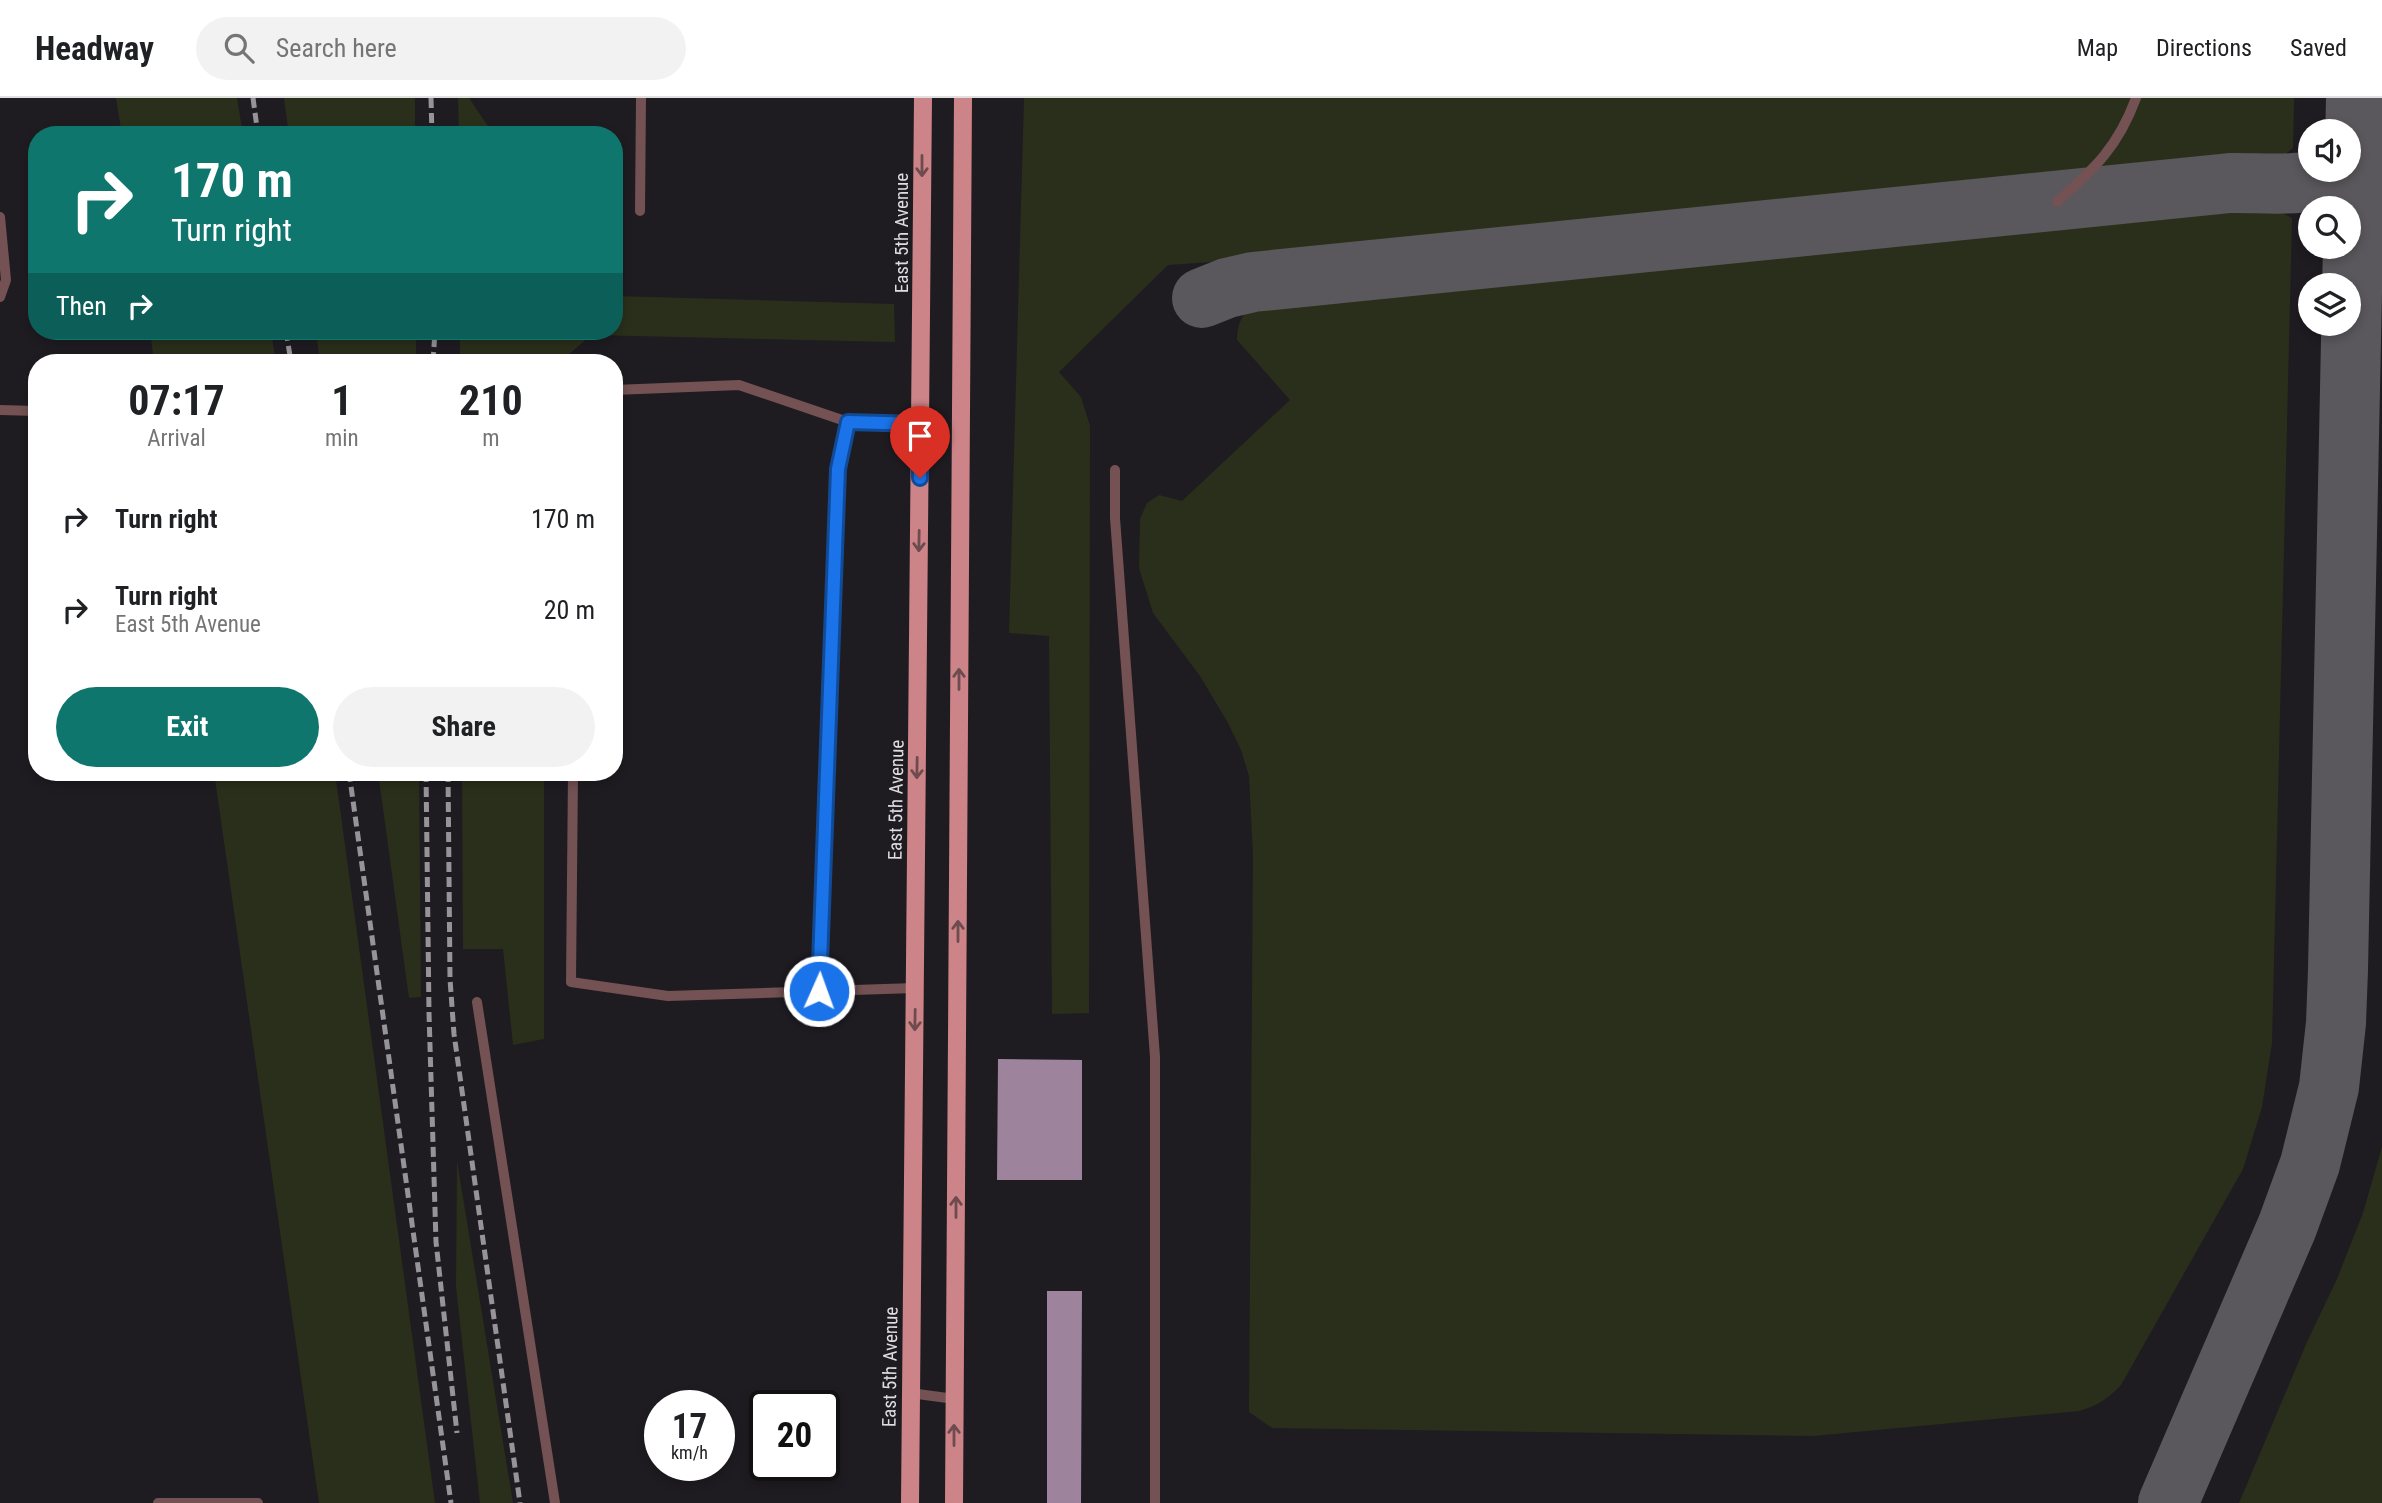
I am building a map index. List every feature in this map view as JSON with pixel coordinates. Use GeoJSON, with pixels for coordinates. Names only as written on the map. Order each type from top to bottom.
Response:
{"type":"FeatureCollection","features":[{"type":"Feature","properties":{"kind":"main road","name":"East 5th Avenue"},"geometry":{"type":"LineString","coordinates":[[910,1503],[923,98]]}},
{"type":"Feature","properties":{"kind":"main road"},"geometry":{"type":"LineString","coordinates":[[954,1503],[963,98]]}},
{"type":"Feature","properties":{"kind":"lane"},"geometry":{"type":"LineString","coordinates":[[640,211],[641,98]]}},
{"type":"Feature","properties":{"kind":"lane"},"geometry":{"type":"LineString","coordinates":[[2057,202],[2105,157],[2121,134],[2136,98]]}},
{"type":"Feature","properties":{"kind":"lane"},"geometry":{"type":"LineString","coordinates":[[0,217],[6,280],[0,297]]}},
{"type":"Feature","properties":{"kind":"lane"},"geometry":{"type":"LineString","coordinates":[[623,390],[739,385],[848,422],[920,424]]}},
{"type":"Feature","properties":{"kind":"lane"},"geometry":{"type":"LineString","coordinates":[[0,410],[28,411]]}},
{"type":"Feature","properties":{"kind":"lane"},"geometry":{"type":"LineString","coordinates":[[819,991],[838,469],[848,422]]}},
{"type":"Feature","properties":{"kind":"lane"},"geometry":{"type":"LineString","coordinates":[[1115,470],[1116,528],[1155,1057],[1155,1503]]}},
{"type":"Feature","properties":{"kind":"lane"},"geometry":{"type":"LineString","coordinates":[[573,781],[571,982],[668,996],[915,988]]}},
{"type":"Feature","properties":{"kind":"lane"},"geometry":{"type":"LineString","coordinates":[[477,1002],[555,1503]]}},
{"type":"Feature","properties":{"kind":"lane"},"geometry":{"type":"LineString","coordinates":[[911,1393],[955,1399]]}},
{"type":"Feature","properties":{"kind":"lane"},"geometry":{"type":"LineString","coordinates":[[158,1503],[258,1503]]}},
{"type":"Feature","properties":{"kind":"green space"},"geometry":{"type":"Polygon","coordinates":[[[116,98],[237,98],[242,126],[121,126],[116,98]]]}},
{"type":"Feature","properties":{"kind":"green space"},"geometry":{"type":"Polygon","coordinates":[[[284,98],[415,98],[415,126],[288,126],[284,98]]]}},
{"type":"Feature","properties":{"kind":"green space"},"geometry":{"type":"Polygon","coordinates":[[[458,98],[469,98],[488,126],[459,126],[458,98]]]}},
{"type":"Feature","properties":{"kind":"green space"},"geometry":{"type":"Polygon","coordinates":[[[1024,98],[2294,98],[2293,148],[2284,155],[1254,259],[1168,265],[1059,372],[1081,397],[1090,426],[1089,1013],[1052,1014],[1049,636],[1009,633],[1024,98]]]}},
{"type":"Feature","properties":{"kind":"green space"},"geometry":{"type":"Polygon","coordinates":[[[2272,208],[2292,218],[2272,1043],[2262,1107],[2243,1169],[2121,1385],[2102,1401],[2079,1411],[1813,1436],[1272,1428],[1249,1412],[1253,855],[1249,776],[1241,750],[1228,723],[1200,676],[1153,613],[1139,568],[1140,519],[1147,503],[1159,495],[1182,501],[1290,400],[1237,340],[1239,325],[1246,313],[1254,308],[2272,208]]]}},
{"type":"Feature","properties":{"kind":"green space"},"geometry":{"type":"Polygon","coordinates":[[[623,296],[894,304],[895,342],[623,336],[623,296]]]}},
{"type":"Feature","properties":{"kind":"green space"},"geometry":{"type":"Polygon","coordinates":[[[151,340],[272,340],[275,354],[153,354],[151,340]]]}},
{"type":"Feature","properties":{"kind":"green space"},"geometry":{"type":"Polygon","coordinates":[[[317,340],[416,340],[416,354],[319,354],[317,340]]]}},
{"type":"Feature","properties":{"kind":"green space"},"geometry":{"type":"Polygon","coordinates":[[[460,340],[585,340],[569,354],[460,354],[460,340]]]}},
{"type":"Feature","properties":{"kind":"green space"},"geometry":{"type":"Polygon","coordinates":[[[215,781],[336,781],[435,1503],[319,1503],[215,781]]]}},
{"type":"Feature","properties":{"kind":"green space"},"geometry":{"type":"Polygon","coordinates":[[[379,781],[419,781],[421,997],[409,998],[379,781]]]}},
{"type":"Feature","properties":{"kind":"green space"},"geometry":{"type":"Polygon","coordinates":[[[462,781],[544,781],[544,1039],[513,1045],[503,949],[463,949],[462,781]]]}},
{"type":"Feature","properties":{"kind":"green space"},"geometry":{"type":"Polygon","coordinates":[[[2382,1147],[2382,1503],[2239,1503],[2307,1342],[2337,1279],[2363,1213],[2382,1147]]]}},
{"type":"Feature","properties":{"kind":"green space"},"geometry":{"type":"Polygon","coordinates":[[[457,1161],[513,1503],[480,1503],[456,1287],[457,1161]]]}},
{"type":"Feature","properties":{"kind":"building"},"geometry":{"type":"Polygon","coordinates":[[[998,1059],[1082,1060],[1082,1180],[997,1180],[998,1059]]]}},
{"type":"Feature","properties":{"kind":"building"},"geometry":{"type":"Polygon","coordinates":[[[1047,1291],[1082,1291],[1081,1503],[1047,1503],[1047,1291]]]}},
{"type":"Feature","properties":{"kind":"taxiway"},"geometry":{"type":"LineString","coordinates":[[2168,1503],[2287,1227],[2310,1164],[2329,1087],[2338,970],[2356,98]]}},
{"type":"Feature","properties":{"kind":"taxiway"},"geometry":{"type":"LineString","coordinates":[[1202,298],[1253,282],[2230,183],[2308,182]]}},
{"type":"Feature","properties":{"kind":"railway"},"geometry":{"type":"LineString","coordinates":[[253,98],[257,126]]}},
{"type":"Feature","properties":{"kind":"railway"},"geometry":{"type":"LineString","coordinates":[[431,98],[432,126]]}},
{"type":"Feature","properties":{"kind":"railway"},"geometry":{"type":"LineString","coordinates":[[287,340],[290,354]]}},
{"type":"Feature","properties":{"kind":"railway"},"geometry":{"type":"LineString","coordinates":[[434,340],[434,354]]}},
{"type":"Feature","properties":{"kind":"railway"},"geometry":{"type":"LineString","coordinates":[[350,781],[451,1503]]}},
{"type":"Feature","properties":{"kind":"railway"},"geometry":{"type":"LineString","coordinates":[[426,781],[436,1242],[457,1433]]}},
{"type":"Feature","properties":{"kind":"railway"},"geometry":{"type":"LineString","coordinates":[[448,781],[450,979],[454,1034],[520,1503]]}},
{"type":"Feature","properties":{"kind":"route"},"geometry":{"type":"LineString","coordinates":[[819,991],[838,469],[848,422],[920,424],[920,478]]}}]}
